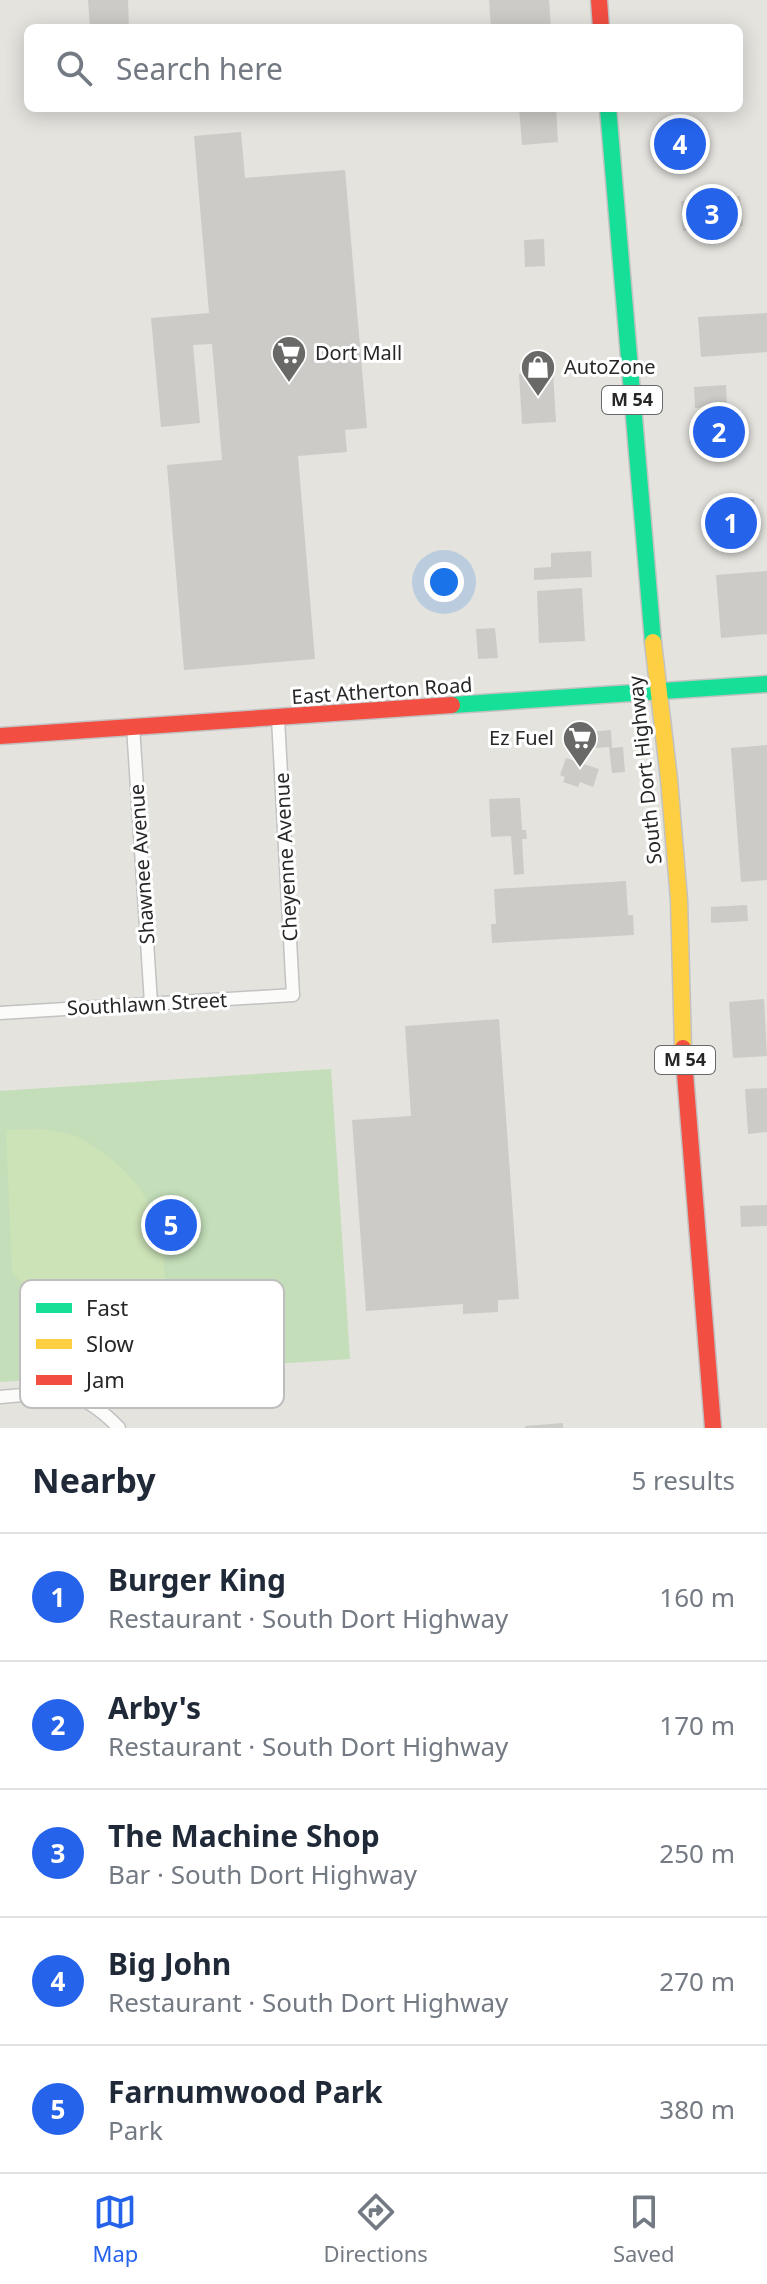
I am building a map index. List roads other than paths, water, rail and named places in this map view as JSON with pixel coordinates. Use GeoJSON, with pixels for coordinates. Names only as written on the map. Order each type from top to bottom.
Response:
{"type":"FeatureCollection","features":[{"type":"Feature","properties":{"kind":"main road"},"geometry":{"type":"LineString","coordinates":[[599,0],[601,24]]}},
{"type":"Feature","properties":{"kind":"main road","name":"South Dort Highway"},"geometry":{"type":"LineString","coordinates":[[608,112],[657,692],[669,779],[679,900],[682,1030],[713,1428]]}},
{"type":"Feature","properties":{"kind":"main road","name":"East Atherton Road"},"geometry":{"type":"LineString","coordinates":[[0,736],[767,684]]}},
{"type":"Feature","properties":{"kind":"street","name":"Cheyenne Avenue"},"geometry":{"type":"LineString","coordinates":[[278,718],[293,995]]}},
{"type":"Feature","properties":{"kind":"street","name":"Shawnee Avenue"},"geometry":{"type":"LineString","coordinates":[[133,726],[151,1003]]}},
{"type":"Feature","properties":{"kind":"street","name":"Southlawn Street"},"geometry":{"type":"LineString","coordinates":[[0,1013],[293,995]]}},
{"type":"Feature","properties":{"kind":"street"},"geometry":{"type":"LineString","coordinates":[[0,1397],[20,1396]]}},
{"type":"Feature","properties":{"kind":"street"},"geometry":{"type":"LineString","coordinates":[[98,1408],[119,1428]]}},
{"type":"Feature","properties":{"kind":"place","name":"Big John"},"geometry":{"type":"Point","coordinates":[680,144]}},
{"type":"Feature","properties":{"kind":"place","name":"The Machine Shop"},"geometry":{"type":"Point","coordinates":[712,214]}},
{"type":"Feature","properties":{"kind":"place","name":"Dort Mall"},"geometry":{"type":"Point","coordinates":[289,384]}},
{"type":"Feature","properties":{"kind":"place","name":"AutoZone"},"geometry":{"type":"Point","coordinates":[538,398]}},
{"type":"Feature","properties":{"kind":"place","name":"Arby's"},"geometry":{"type":"Point","coordinates":[719,432]}},
{"type":"Feature","properties":{"kind":"place","name":"Burger King"},"geometry":{"type":"Point","coordinates":[731,523]}},
{"type":"Feature","properties":{"kind":"place","name":"Ez Fuel"},"geometry":{"type":"Point","coordinates":[580,769]}},
{"type":"Feature","properties":{"kind":"place","name":"Farnumwood Park"},"geometry":{"type":"Point","coordinates":[171,1225]}}]}
